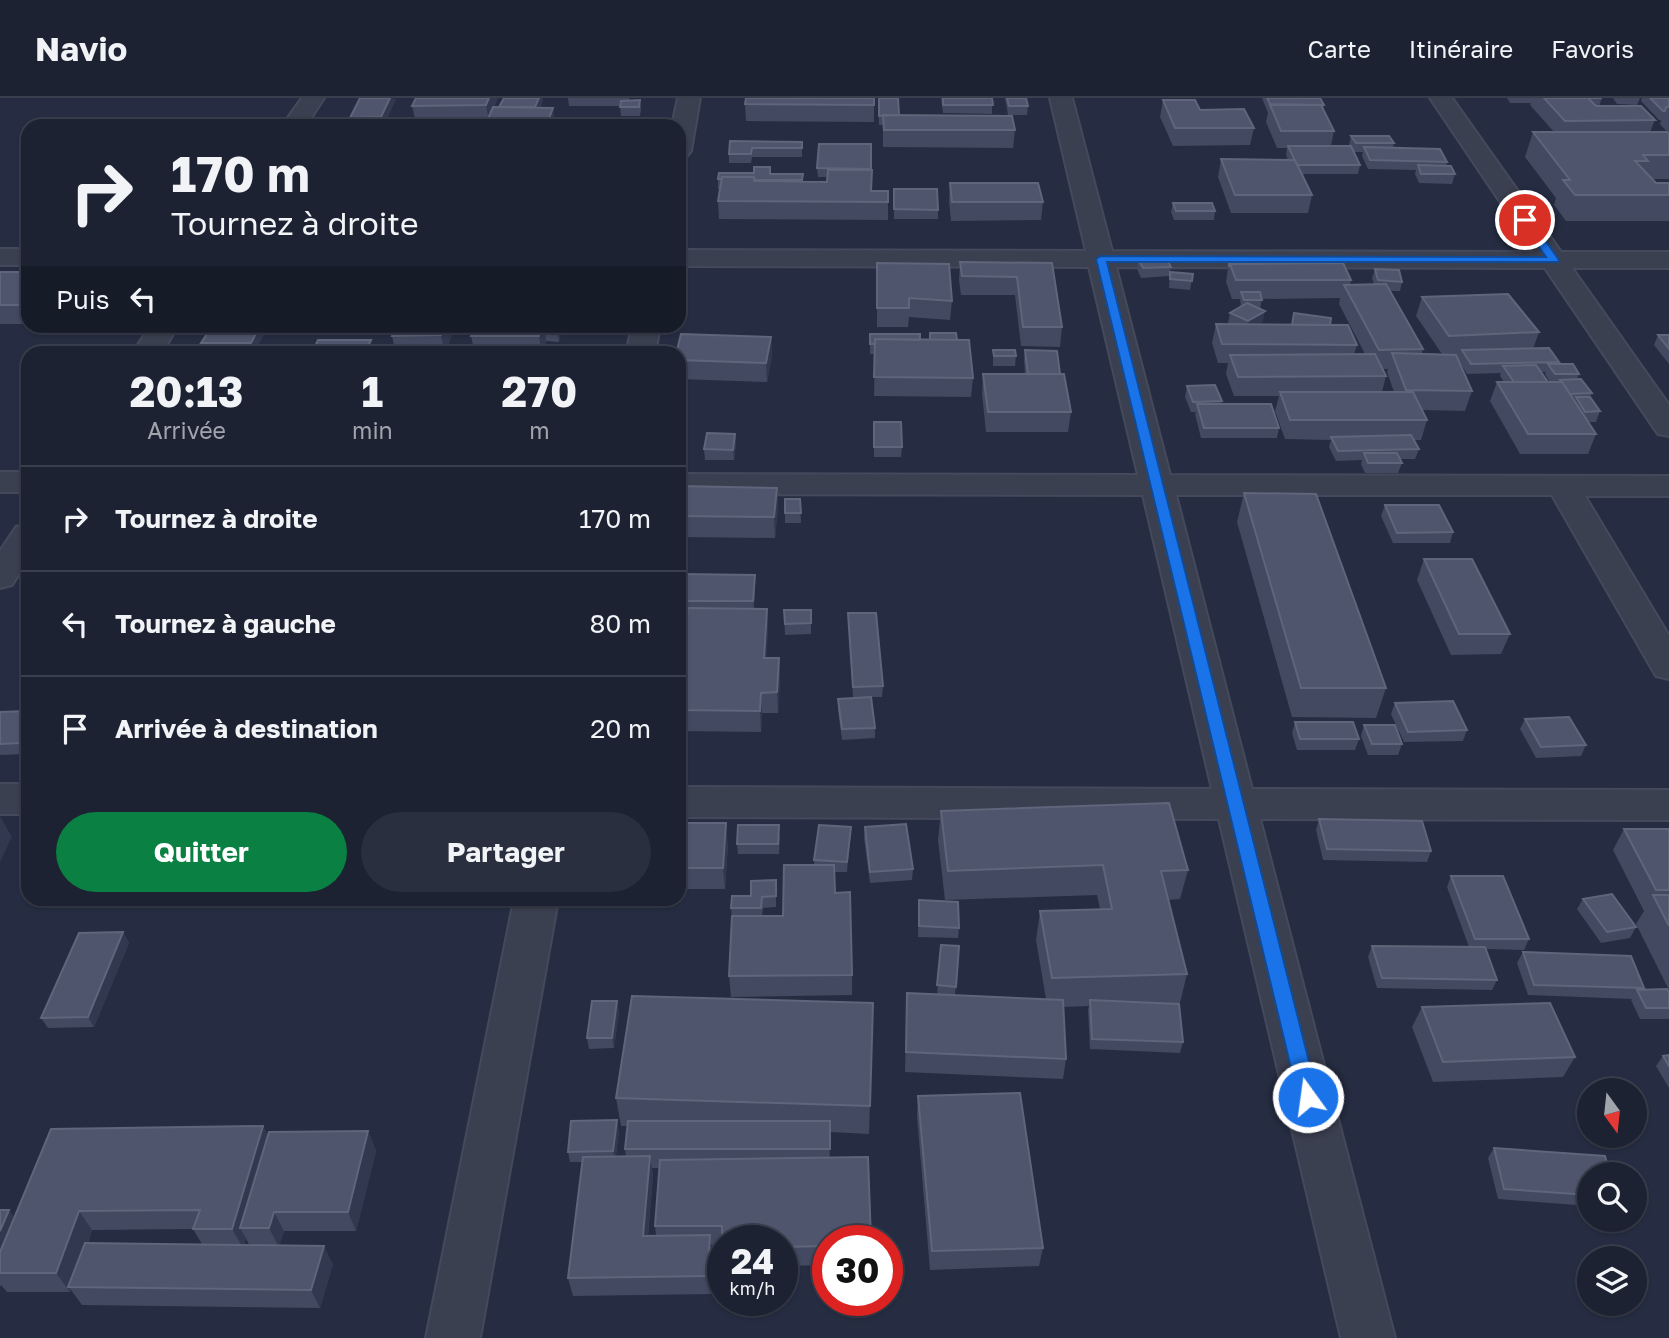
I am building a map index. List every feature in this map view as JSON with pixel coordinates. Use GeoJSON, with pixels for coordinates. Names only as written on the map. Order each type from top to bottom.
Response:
{"type":"FeatureCollection","features":[{"type":"Feature","properties":{"kind":"street"},"geometry":{"type":"LineString","coordinates":[[299,119],[313,98]]}},
{"type":"Feature","properties":{"kind":"street"},"geometry":{"type":"LineString","coordinates":[[685,119],[689,98]]}},
{"type":"Feature","properties":{"kind":"street"},"geometry":{"type":"LineString","coordinates":[[1061,98],[1368,1338]]}},
{"type":"Feature","properties":{"kind":"street"},"geometry":{"type":"LineString","coordinates":[[1441,98],[1669,427]]}},
{"type":"Feature","properties":{"kind":"street"},"geometry":{"type":"LineString","coordinates":[[0,257],[21,257]]}},
{"type":"Feature","properties":{"kind":"street"},"geometry":{"type":"LineString","coordinates":[[686,258],[1669,260]]}},
{"type":"Feature","properties":{"kind":"street"},"geometry":{"type":"LineString","coordinates":[[0,482],[21,482]]}},
{"type":"Feature","properties":{"kind":"street"},"geometry":{"type":"LineString","coordinates":[[686,484],[1669,486]]}},
{"type":"Feature","properties":{"kind":"street"},"geometry":{"type":"LineString","coordinates":[[1563,486],[1669,667]]}},
{"type":"Feature","properties":{"kind":"street"},"geometry":{"type":"LineString","coordinates":[[0,577],[21,545]]}},
{"type":"Feature","properties":{"kind":"street"},"geometry":{"type":"LineString","coordinates":[[0,799],[21,799]]}},
{"type":"Feature","properties":{"kind":"street"},"geometry":{"type":"LineString","coordinates":[[686,802],[1669,805]]}},
{"type":"Feature","properties":{"kind":"street"},"geometry":{"type":"LineString","coordinates":[[453,1338],[535,906]]}},
{"type":"Feature","properties":{"kind":"building"},"geometry":{"type":"Polygon","coordinates":[[[360,98],[390,98],[381,117],[350,118],[360,98]]]}},
{"type":"Feature","properties":{"kind":"building"},"geometry":{"type":"Polygon","coordinates":[[[416,98],[489,98],[486,105],[412,106],[416,98]]]}},
{"type":"Feature","properties":{"kind":"building"},"geometry":{"type":"Polygon","coordinates":[[[504,98],[539,98],[535,107],[499,107],[504,98]]]}},
{"type":"Feature","properties":{"kind":"building"},"geometry":{"type":"Polygon","coordinates":[[[746,98],[874,98],[874,105],[745,104],[746,98]]]}},
{"type":"Feature","properties":{"kind":"building"},"geometry":{"type":"Polygon","coordinates":[[[879,98],[898,98],[899,115],[879,116],[879,98]]]}},
{"type":"Feature","properties":{"kind":"building"},"geometry":{"type":"Polygon","coordinates":[[[943,98],[992,98],[993,105],[943,105],[943,98]]]}},
{"type":"Feature","properties":{"kind":"building"},"geometry":{"type":"Polygon","coordinates":[[[1007,98],[1026,98],[1028,106],[1009,106],[1007,98]]]}},
{"type":"Feature","properties":{"kind":"building"},"geometry":{"type":"Polygon","coordinates":[[[1267,98],[1320,98],[1324,105],[1270,104],[1267,98]]]}},
{"type":"Feature","properties":{"kind":"building"},"geometry":{"type":"Polygon","coordinates":[[[1544,98],[1588,98],[1596,106],[1641,106],[1655,120],[1565,121],[1544,98]]]}},
{"type":"Feature","properties":{"kind":"building"},"geometry":{"type":"Polygon","coordinates":[[[1650,98],[1669,98],[1669,107],[1663,111],[1650,98]]]}},
{"type":"Feature","properties":{"kind":"building"},"geometry":{"type":"Polygon","coordinates":[[[640,100],[639,107],[620,107],[621,101],[640,100]]]}},
{"type":"Feature","properties":{"kind":"building"},"geometry":{"type":"Polygon","coordinates":[[[1163,100],[1195,100],[1200,110],[1244,109],[1254,128],[1175,128],[1163,100]]]}},
{"type":"Feature","properties":{"kind":"building"},"geometry":{"type":"Polygon","coordinates":[[[1270,105],[1321,105],[1334,131],[1281,131],[1270,105]]]}},
{"type":"Feature","properties":{"kind":"building"},"geometry":{"type":"Polygon","coordinates":[[[493,107],[553,108],[549,119],[488,119],[493,107]]]}},
{"type":"Feature","properties":{"kind":"building"},"geometry":{"type":"Polygon","coordinates":[[[883,115],[1012,116],[1015,130],[884,130],[883,115]]]}},
{"type":"Feature","properties":{"kind":"building"},"geometry":{"type":"Polygon","coordinates":[[[1533,132],[1667,132],[1669,155],[1643,155],[1648,161],[1635,161],[1656,183],[1669,183],[1669,195],[1575,195],[1563,180],[1570,180],[1533,132]]]}},
{"type":"Feature","properties":{"kind":"building"},"geometry":{"type":"Polygon","coordinates":[[[1351,136],[1389,136],[1394,143],[1356,143],[1351,136]]]}},
{"type":"Feature","properties":{"kind":"building"},"geometry":{"type":"Polygon","coordinates":[[[730,141],[802,142],[802,148],[752,148],[751,154],[729,154],[730,141]]]}},
{"type":"Feature","properties":{"kind":"building"},"geometry":{"type":"Polygon","coordinates":[[[819,144],[871,144],[871,169],[817,168],[819,144]]]}},
{"type":"Feature","properties":{"kind":"building"},"geometry":{"type":"Polygon","coordinates":[[[1288,146],[1351,146],[1360,165],[1297,165],[1288,146]]]}},
{"type":"Feature","properties":{"kind":"building"},"geometry":{"type":"Polygon","coordinates":[[[1364,147],[1440,149],[1447,162],[1370,160],[1364,147]]]}},
{"type":"Feature","properties":{"kind":"building"},"geometry":{"type":"Polygon","coordinates":[[[1221,159],[1295,160],[1312,195],[1235,195],[1221,159]]]}},
{"type":"Feature","properties":{"kind":"building"},"geometry":{"type":"Polygon","coordinates":[[[1418,165],[1451,166],[1455,174],[1421,174],[1418,165]]]}},
{"type":"Feature","properties":{"kind":"building"},"geometry":{"type":"Polygon","coordinates":[[[754,167],[770,167],[770,174],[803,174],[802,180],[754,180],[754,177],[718,179],[719,173],[754,173],[754,167]]]}},
{"type":"Feature","properties":{"kind":"building"},"geometry":{"type":"Polygon","coordinates":[[[828,170],[872,170],[871,191],[888,191],[888,202],[718,201],[722,177],[754,177],[754,181],[827,182],[828,170]]]}},
{"type":"Feature","properties":{"kind":"building"},"geometry":{"type":"Polygon","coordinates":[[[950,183],[1038,183],[1043,202],[952,202],[950,183]]]}},
{"type":"Feature","properties":{"kind":"building"},"geometry":{"type":"Polygon","coordinates":[[[894,189],[937,189],[938,210],[894,209],[894,189]]]}},
{"type":"Feature","properties":{"kind":"building"},"geometry":{"type":"Polygon","coordinates":[[[1173,203],[1212,203],[1215,211],[1176,211],[1173,203]]]}},
{"type":"Feature","properties":{"kind":"building"},"geometry":{"type":"Polygon","coordinates":[[[1166,258],[1171,267],[1143,268],[1138,259],[1166,258]]]}},
{"type":"Feature","properties":{"kind":"building"},"geometry":{"type":"Polygon","coordinates":[[[960,262],[1052,263],[1062,327],[1023,327],[1017,277],[962,276],[960,262]]]}},
{"type":"Feature","properties":{"kind":"building"},"geometry":{"type":"Polygon","coordinates":[[[1229,262],[1251,264],[1230,264],[1229,267],[1229,262]]]}},
{"type":"Feature","properties":{"kind":"building"},"geometry":{"type":"Polygon","coordinates":[[[877,263],[949,264],[952,301],[909,298],[909,308],[877,308],[877,263]]]}},
{"type":"Feature","properties":{"kind":"building"},"geometry":{"type":"Polygon","coordinates":[[[1343,263],[1351,280],[1236,280],[1230,264],[1343,263]]]}},
{"type":"Feature","properties":{"kind":"building"},"geometry":{"type":"Polygon","coordinates":[[[1375,269],[1399,270],[1402,282],[1378,280],[1375,269]]]}},
{"type":"Feature","properties":{"kind":"building"},"geometry":{"type":"Polygon","coordinates":[[[0,272],[21,272],[21,305],[0,305],[0,272]]]}},
{"type":"Feature","properties":{"kind":"building"},"geometry":{"type":"Polygon","coordinates":[[[1170,272],[1193,274],[1192,281],[1170,279],[1170,272]]]}},
{"type":"Feature","properties":{"kind":"building"},"geometry":{"type":"Polygon","coordinates":[[[1386,284],[1423,349],[1379,350],[1344,285],[1386,284]]]}},
{"type":"Feature","properties":{"kind":"building"},"geometry":{"type":"Polygon","coordinates":[[[1241,292],[1260,292],[1262,300],[1244,300],[1241,292]]]}},
{"type":"Feature","properties":{"kind":"building"},"geometry":{"type":"Polygon","coordinates":[[[1508,294],[1539,332],[1449,336],[1422,297],[1508,294]]]}},
{"type":"Feature","properties":{"kind":"building"},"geometry":{"type":"Polygon","coordinates":[[[1247,303],[1265,311],[1248,321],[1230,313],[1247,303]]]}},
{"type":"Feature","properties":{"kind":"building"},"geometry":{"type":"Polygon","coordinates":[[[1294,313],[1331,318],[1330,325],[1292,325],[1294,313]]]}},
{"type":"Feature","properties":{"kind":"building"},"geometry":{"type":"Polygon","coordinates":[[[1216,324],[1348,325],[1357,345],[1222,344],[1216,324]]]}},
{"type":"Feature","properties":{"kind":"building"},"geometry":{"type":"Polygon","coordinates":[[[207,333],[256,333],[251,343],[201,343],[207,333]]]}},
{"type":"Feature","properties":{"kind":"building"},"geometry":{"type":"Polygon","coordinates":[[[393,333],[442,333],[441,335],[392,336],[393,333]]]}},
{"type":"Feature","properties":{"kind":"building"},"geometry":{"type":"Polygon","coordinates":[[[472,333],[540,333],[539,336],[471,336],[472,333]]]}},
{"type":"Feature","properties":{"kind":"building"},"geometry":{"type":"Polygon","coordinates":[[[930,333],[956,333],[957,340],[930,340],[930,333]]]}},
{"type":"Feature","properties":{"kind":"building"},"geometry":{"type":"Polygon","coordinates":[[[681,334],[771,337],[766,363],[686,360],[686,346],[678,346],[681,334]]]}},
{"type":"Feature","properties":{"kind":"building"},"geometry":{"type":"Polygon","coordinates":[[[870,334],[920,334],[920,340],[875,339],[875,344],[870,344],[870,334]]]}},
{"type":"Feature","properties":{"kind":"building"},"geometry":{"type":"Polygon","coordinates":[[[1658,335],[1669,335],[1669,349],[1658,335]]]}},
{"type":"Feature","properties":{"kind":"building"},"geometry":{"type":"Polygon","coordinates":[[[875,339],[969,340],[973,378],[874,377],[875,339]]]}},
{"type":"Feature","properties":{"kind":"building"},"geometry":{"type":"Polygon","coordinates":[[[318,340],[371,340],[368,346],[315,346],[318,340]]]}},
{"type":"Feature","properties":{"kind":"building"},"geometry":{"type":"Polygon","coordinates":[[[1549,348],[1559,362],[1471,364],[1462,350],[1549,348]]]}},
{"type":"Feature","properties":{"kind":"building"},"geometry":{"type":"Polygon","coordinates":[[[993,350],[1015,350],[1016,356],[994,356],[993,350]]]}},
{"type":"Feature","properties":{"kind":"building"},"geometry":{"type":"Polygon","coordinates":[[[1025,350],[1057,351],[1060,374],[1028,374],[1025,350]]]}},
{"type":"Feature","properties":{"kind":"building"},"geometry":{"type":"Polygon","coordinates":[[[1392,353],[1456,355],[1472,391],[1406,390],[1392,353]]]}},
{"type":"Feature","properties":{"kind":"building"},"geometry":{"type":"Polygon","coordinates":[[[1375,354],[1386,376],[1238,377],[1230,355],[1375,354]]]}},
{"type":"Feature","properties":{"kind":"building"},"geometry":{"type":"Polygon","coordinates":[[[1548,364],[1573,364],[1579,374],[1555,374],[1548,364]]]}},
{"type":"Feature","properties":{"kind":"building"},"geometry":{"type":"Polygon","coordinates":[[[1536,365],[1548,382],[1514,382],[1503,366],[1536,365]]]}},
{"type":"Feature","properties":{"kind":"building"},"geometry":{"type":"Polygon","coordinates":[[[983,374],[1064,374],[1071,412],[988,412],[983,374]]]}},
{"type":"Feature","properties":{"kind":"building"},"geometry":{"type":"Polygon","coordinates":[[[1581,379],[1592,393],[1570,394],[1560,380],[1581,379]]]}},
{"type":"Feature","properties":{"kind":"building"},"geometry":{"type":"Polygon","coordinates":[[[1497,382],[1562,382],[1596,434],[1528,434],[1497,382]]]}},
{"type":"Feature","properties":{"kind":"building"},"geometry":{"type":"Polygon","coordinates":[[[1215,385],[1222,401],[1193,402],[1187,386],[1215,385]]]}},
{"type":"Feature","properties":{"kind":"building"},"geometry":{"type":"Polygon","coordinates":[[[1280,392],[1413,392],[1427,420],[1290,420],[1280,392]]]}},
{"type":"Feature","properties":{"kind":"building"},"geometry":{"type":"Polygon","coordinates":[[[1576,397],[1590,397],[1600,411],[1585,412],[1576,397]]]}},
{"type":"Feature","properties":{"kind":"building"},"geometry":{"type":"Polygon","coordinates":[[[1197,404],[1271,404],[1279,428],[1204,428],[1197,404]]]}},
{"type":"Feature","properties":{"kind":"building"},"geometry":{"type":"Polygon","coordinates":[[[874,422],[901,422],[902,447],[874,447],[874,422]]]}},
{"type":"Feature","properties":{"kind":"building"},"geometry":{"type":"Polygon","coordinates":[[[707,433],[735,434],[733,450],[704,449],[707,433]]]}},
{"type":"Feature","properties":{"kind":"building"},"geometry":{"type":"Polygon","coordinates":[[[1411,435],[1419,449],[1338,451],[1331,437],[1411,435]]]}},
{"type":"Feature","properties":{"kind":"building"},"geometry":{"type":"Polygon","coordinates":[[[1364,453],[1397,453],[1402,463],[1368,463],[1364,453]]]}},
{"type":"Feature","properties":{"kind":"building"},"geometry":{"type":"Polygon","coordinates":[[[686,486],[777,488],[774,517],[686,516],[686,486]]]}},
{"type":"Feature","properties":{"kind":"building"},"geometry":{"type":"Polygon","coordinates":[[[1244,493],[1316,494],[1386,688],[1301,688],[1244,493]]]}},
{"type":"Feature","properties":{"kind":"building"},"geometry":{"type":"Polygon","coordinates":[[[785,499],[800,499],[801,513],[785,513],[785,499]]]}},
{"type":"Feature","properties":{"kind":"building"},"geometry":{"type":"Polygon","coordinates":[[[1385,505],[1439,505],[1453,532],[1397,533],[1385,505]]]}},
{"type":"Feature","properties":{"kind":"building"},"geometry":{"type":"Polygon","coordinates":[[[1424,559],[1472,559],[1510,634],[1459,634],[1424,559]]]}},
{"type":"Feature","properties":{"kind":"building"},"geometry":{"type":"Polygon","coordinates":[[[686,574],[755,575],[753,601],[686,601],[686,574]]]}},
{"type":"Feature","properties":{"kind":"building"},"geometry":{"type":"Polygon","coordinates":[[[688,608],[767,609],[764,658],[779,658],[777,692],[761,693],[760,711],[686,710],[688,608]]]}},
{"type":"Feature","properties":{"kind":"building"},"geometry":{"type":"Polygon","coordinates":[[[784,610],[811,610],[811,623],[785,624],[784,610]]]}},
{"type":"Feature","properties":{"kind":"building"},"geometry":{"type":"Polygon","coordinates":[[[848,613],[876,613],[883,686],[853,687],[848,613]]]}},
{"type":"Feature","properties":{"kind":"building"},"geometry":{"type":"Polygon","coordinates":[[[871,697],[875,728],[842,729],[838,699],[871,697]]]}},
{"type":"Feature","properties":{"kind":"building"},"geometry":{"type":"Polygon","coordinates":[[[1453,701],[1467,730],[1408,732],[1395,703],[1453,701]]]}},
{"type":"Feature","properties":{"kind":"building"},"geometry":{"type":"Polygon","coordinates":[[[21,711],[21,743],[0,744],[0,712],[21,711]]]}},
{"type":"Feature","properties":{"kind":"building"},"geometry":{"type":"Polygon","coordinates":[[[1569,717],[1586,745],[1541,747],[1525,719],[1569,717]]]}},
{"type":"Feature","properties":{"kind":"building"},"geometry":{"type":"Polygon","coordinates":[[[1295,722],[1353,722],[1359,739],[1300,739],[1295,722]]]}},
{"type":"Feature","properties":{"kind":"building"},"geometry":{"type":"Polygon","coordinates":[[[1364,725],[1395,725],[1402,744],[1372,744],[1364,725]]]}},
{"type":"Feature","properties":{"kind":"building"},"geometry":{"type":"Polygon","coordinates":[[[1169,803],[1188,870],[1161,871],[1187,974],[1052,978],[1040,911],[1112,909],[1103,865],[948,871],[941,811],[1169,803]]]}},
{"type":"Feature","properties":{"kind":"building"},"geometry":{"type":"Polygon","coordinates":[[[1319,819],[1422,821],[1431,851],[1327,849],[1319,819]]]}},
{"type":"Feature","properties":{"kind":"building"},"geometry":{"type":"Polygon","coordinates":[[[686,823],[726,823],[723,868],[686,868],[686,823]]]}},
{"type":"Feature","properties":{"kind":"building"},"geometry":{"type":"Polygon","coordinates":[[[906,824],[913,869],[870,872],[865,827],[906,824]]]}},
{"type":"Feature","properties":{"kind":"building"},"geometry":{"type":"Polygon","coordinates":[[[738,825],[779,825],[778,844],[737,844],[738,825]]]}},
{"type":"Feature","properties":{"kind":"building"},"geometry":{"type":"Polygon","coordinates":[[[819,825],[851,827],[847,862],[814,860],[819,825]]]}},
{"type":"Feature","properties":{"kind":"building"},"geometry":{"type":"Polygon","coordinates":[[[1624,829],[1669,829],[1669,890],[1656,890],[1624,829]]]}},
{"type":"Feature","properties":{"kind":"building"},"geometry":{"type":"Polygon","coordinates":[[[784,865],[834,865],[835,893],[850,892],[852,975],[729,976],[732,916],[783,916],[784,865]]]}},
{"type":"Feature","properties":{"kind":"building"},"geometry":{"type":"Polygon","coordinates":[[[1451,876],[1503,876],[1529,939],[1475,939],[1451,876]]]}},
{"type":"Feature","properties":{"kind":"building"},"geometry":{"type":"Polygon","coordinates":[[[776,880],[776,896],[762,897],[761,908],[731,908],[732,896],[751,896],[751,881],[776,880]]]}},
{"type":"Feature","properties":{"kind":"building"},"geometry":{"type":"Polygon","coordinates":[[[1612,894],[1636,927],[1607,932],[1583,899],[1612,894]]]}},
{"type":"Feature","properties":{"kind":"building"},"geometry":{"type":"Polygon","coordinates":[[[1653,895],[1669,895],[1669,926],[1653,895]]]}},
{"type":"Feature","properties":{"kind":"building"},"geometry":{"type":"Polygon","coordinates":[[[919,900],[958,902],[959,928],[919,926],[919,900]]]}},
{"type":"Feature","properties":{"kind":"building"},"geometry":{"type":"Polygon","coordinates":[[[123,932],[88,1017],[41,1018],[79,933],[123,932]]]}},
{"type":"Feature","properties":{"kind":"building"},"geometry":{"type":"Polygon","coordinates":[[[941,945],[959,946],[956,987],[937,985],[941,945]]]}},
{"type":"Feature","properties":{"kind":"building"},"geometry":{"type":"Polygon","coordinates":[[[1372,946],[1485,947],[1497,980],[1382,978],[1372,946]]]}},
{"type":"Feature","properties":{"kind":"building"},"geometry":{"type":"Polygon","coordinates":[[[1523,952],[1631,956],[1644,988],[1534,985],[1523,952]]]}},
{"type":"Feature","properties":{"kind":"building"},"geometry":{"type":"Polygon","coordinates":[[[1667,989],[1669,1008],[1646,1008],[1637,990],[1667,989]]]}},
{"type":"Feature","properties":{"kind":"building"},"geometry":{"type":"Polygon","coordinates":[[[907,993],[1063,1000],[1066,1059],[906,1052],[907,993]]]}},
{"type":"Feature","properties":{"kind":"building"},"geometry":{"type":"Polygon","coordinates":[[[632,996],[873,1003],[870,1106],[616,1098],[632,996]]]}},
{"type":"Feature","properties":{"kind":"building"},"geometry":{"type":"Polygon","coordinates":[[[1090,1000],[1179,1004],[1183,1042],[1092,1039],[1090,1000]]]}},
{"type":"Feature","properties":{"kind":"building"},"geometry":{"type":"Polygon","coordinates":[[[592,1001],[617,1001],[612,1038],[587,1038],[592,1001]]]}},
{"type":"Feature","properties":{"kind":"building"},"geometry":{"type":"Polygon","coordinates":[[[1550,1003],[1575,1057],[1443,1062],[1422,1007],[1550,1003]]]}},
{"type":"Feature","properties":{"kind":"building"},"geometry":{"type":"Polygon","coordinates":[[[1669,1055],[1669,1066],[1663,1056],[1669,1055]]]}},
{"type":"Feature","properties":{"kind":"building"},"geometry":{"type":"Polygon","coordinates":[[[1020,1093],[1043,1248],[932,1251],[918,1096],[1020,1093]]]}},
{"type":"Feature","properties":{"kind":"building"},"geometry":{"type":"Polygon","coordinates":[[[617,1120],[613,1151],[568,1152],[571,1121],[617,1120]]]}},
{"type":"Feature","properties":{"kind":"building"},"geometry":{"type":"Polygon","coordinates":[[[628,1121],[830,1121],[830,1149],[625,1149],[628,1121]]]}},
{"type":"Feature","properties":{"kind":"building"},"geometry":{"type":"Polygon","coordinates":[[[263,1126],[232,1229],[193,1229],[200,1210],[79,1211],[56,1273],[0,1273],[0,1252],[51,1129],[263,1126]]]}},
{"type":"Feature","properties":{"kind":"building"},"geometry":{"type":"Polygon","coordinates":[[[368,1131],[348,1212],[274,1212],[269,1228],[240,1228],[269,1132],[368,1131]]]}},
{"type":"Feature","properties":{"kind":"building"},"geometry":{"type":"Polygon","coordinates":[[[1494,1148],[1605,1156],[1607,1162],[1577,1162],[1577,1194],[1504,1189],[1494,1148]]]}},
{"type":"Feature","properties":{"kind":"building"},"geometry":{"type":"Polygon","coordinates":[[[650,1156],[643,1236],[707,1235],[707,1276],[568,1278],[583,1157],[650,1156]]]}},
{"type":"Feature","properties":{"kind":"building"},"geometry":{"type":"Polygon","coordinates":[[[868,1157],[870,1225],[812,1225],[812,1246],[798,1247],[798,1225],[655,1226],[660,1160],[868,1157]]]}},
{"type":"Feature","properties":{"kind":"building"},"geometry":{"type":"Polygon","coordinates":[[[0,1210],[9,1210],[0,1231],[0,1210]]]}},
{"type":"Feature","properties":{"kind":"building"},"geometry":{"type":"Polygon","coordinates":[[[85,1243],[324,1246],[311,1290],[68,1287],[85,1243]]]}},
{"type":"Feature","properties":{"kind":"route"},"geometry":{"type":"LineString","coordinates":[[1308,1097],[1101,259],[1554,260],[1525,220]]}}]}
